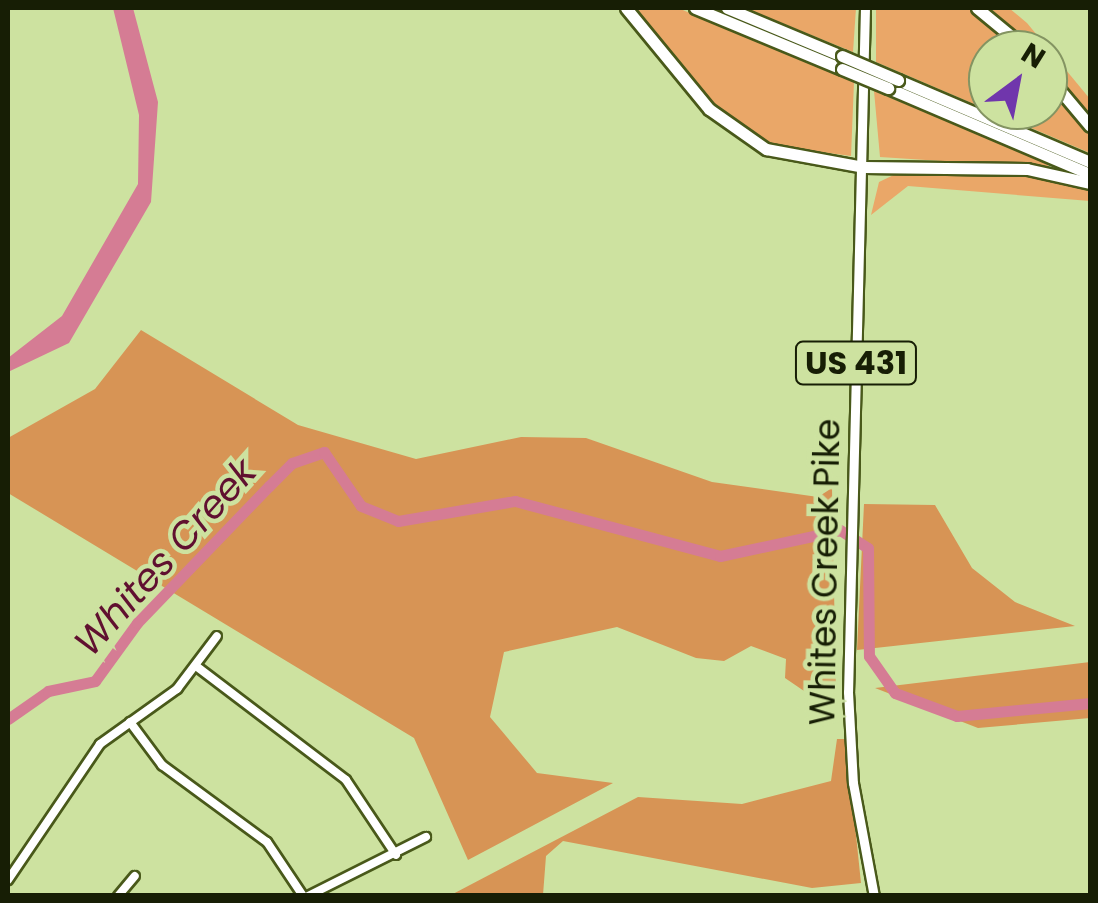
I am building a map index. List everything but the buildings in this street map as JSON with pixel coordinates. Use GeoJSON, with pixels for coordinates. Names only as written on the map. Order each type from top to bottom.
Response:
{"type":"FeatureCollection","features":[{"type":"Feature","properties":{"kind":"highway"},"geometry":{"type":"LineString","coordinates":[[626,8],[743,137],[802,160],[864,167],[1027,168],[1090,183]]}},
{"type":"Feature","properties":{"kind":"highway"},"geometry":{"type":"LineString","coordinates":[[695,8],[842,62]]}},
{"type":"Feature","properties":{"kind":"highway"},"geometry":{"type":"LineString","coordinates":[[727,8],[1090,174]]}},
{"type":"Feature","properties":{"kind":"highway"},"geometry":{"type":"LineString","coordinates":[[978,8],[1004,30]]}},
{"type":"Feature","properties":{"kind":"highway"},"geometry":{"type":"LineString","coordinates":[[893,84],[1090,162]]}},
{"type":"Feature","properties":{"kind":"highway"},"geometry":{"type":"LineString","coordinates":[[1068,100],[1090,126]]}},
{"type":"Feature","properties":{"kind":"main road","name":"Whites Creek Pike"},"geometry":{"type":"LineString","coordinates":[[865,8],[864,167],[849,557],[853,783],[874,896]]}},
{"type":"Feature","properties":{"kind":"street"},"geometry":{"type":"LineString","coordinates":[[8,880],[100,744],[196,666],[217,636]]}},
{"type":"Feature","properties":{"kind":"street"},"geometry":{"type":"LineString","coordinates":[[196,666],[346,780],[396,855]]}},
{"type":"Feature","properties":{"kind":"street"},"geometry":{"type":"LineString","coordinates":[[130,722],[162,764],[267,842],[306,896],[426,837]]}},
{"type":"Feature","properties":{"kind":"street"},"geometry":{"type":"LineString","coordinates":[[118,896],[135,876]]}},
{"type":"Feature","properties":{"kind":"shaded area"},"geometry":{"type":"Polygon","coordinates":[[[113,8],[133,8],[158,102],[151,202],[69,343],[8,372],[8,358],[62,316],[138,184],[139,115],[113,8]]]}},
{"type":"Feature","properties":{"kind":"shaded area"},"geometry":{"type":"Polygon","coordinates":[[[632,8],[678,8],[854,82],[851,156],[769,145],[714,107],[632,8]]]}},
{"type":"Feature","properties":{"kind":"shaded area"},"geometry":{"type":"Polygon","coordinates":[[[745,8],[856,8],[853,52],[745,8]]]}},
{"type":"Feature","properties":{"kind":"shaded area"},"geometry":{"type":"Polygon","coordinates":[[[876,8],[970,8],[998,30],[968,30],[968,101],[876,62],[876,8]]]}},
{"type":"Feature","properties":{"kind":"shaded area"},"geometry":{"type":"Polygon","coordinates":[[[990,8],[1009,8],[1033,30],[1014,30],[990,8]]]}},
{"type":"Feature","properties":{"kind":"shaded area"},"geometry":{"type":"Polygon","coordinates":[[[1068,72],[1090,99],[1090,115],[1068,89],[1068,72]]]}},
{"type":"Feature","properties":{"kind":"shaded area"},"geometry":{"type":"Polygon","coordinates":[[[874,91],[1048,163],[1048,168],[880,157],[874,91]]]}},
{"type":"Feature","properties":{"kind":"shaded area"},"geometry":{"type":"Polygon","coordinates":[[[1068,105],[1090,130],[1090,153],[1036,130],[1068,130],[1068,105]]]}},
{"type":"Feature","properties":{"kind":"shaded area"},"geometry":{"type":"Polygon","coordinates":[[[902,171],[1047,177],[1090,188],[1090,201],[908,186],[871,215],[879,182],[902,171]]]}},
{"type":"Feature","properties":{"kind":"shaded area"},"geometry":{"type":"Polygon","coordinates":[[[141,330],[298,425],[416,459],[521,437],[586,438],[712,482],[818,497],[832,488],[836,691],[804,691],[785,678],[786,659],[751,646],[724,661],[696,658],[617,627],[504,652],[490,717],[537,773],[613,783],[468,860],[414,738],[8,493],[8,438],[95,389],[141,330]]]}},
{"type":"Feature","properties":{"kind":"shaded area"},"geometry":{"type":"Polygon","coordinates":[[[864,504],[935,505],[972,568],[1015,602],[1075,626],[857,650],[864,504]]]}},
{"type":"Feature","properties":{"kind":"shaded area"},"geometry":{"type":"Polygon","coordinates":[[[1090,662],[1090,718],[978,728],[875,688],[1090,662]]]}},
{"type":"Feature","properties":{"kind":"shaded area"},"geometry":{"type":"Polygon","coordinates":[[[837,739],[846,739],[861,883],[812,888],[563,841],[546,856],[543,895],[449,896],[638,797],[742,804],[831,781],[837,739]]]}},
{"type":"Feature","properties":{"kind":"waterway","name":"Whites Creek"},"geometry":{"type":"LineString","coordinates":[[8,719],[48,691],[95,681],[137,623],[292,463],[324,452],[361,506],[398,521],[515,501],[720,556],[840,530],[868,548],[869,656],[895,693],[957,716],[1090,703]]}}]}
